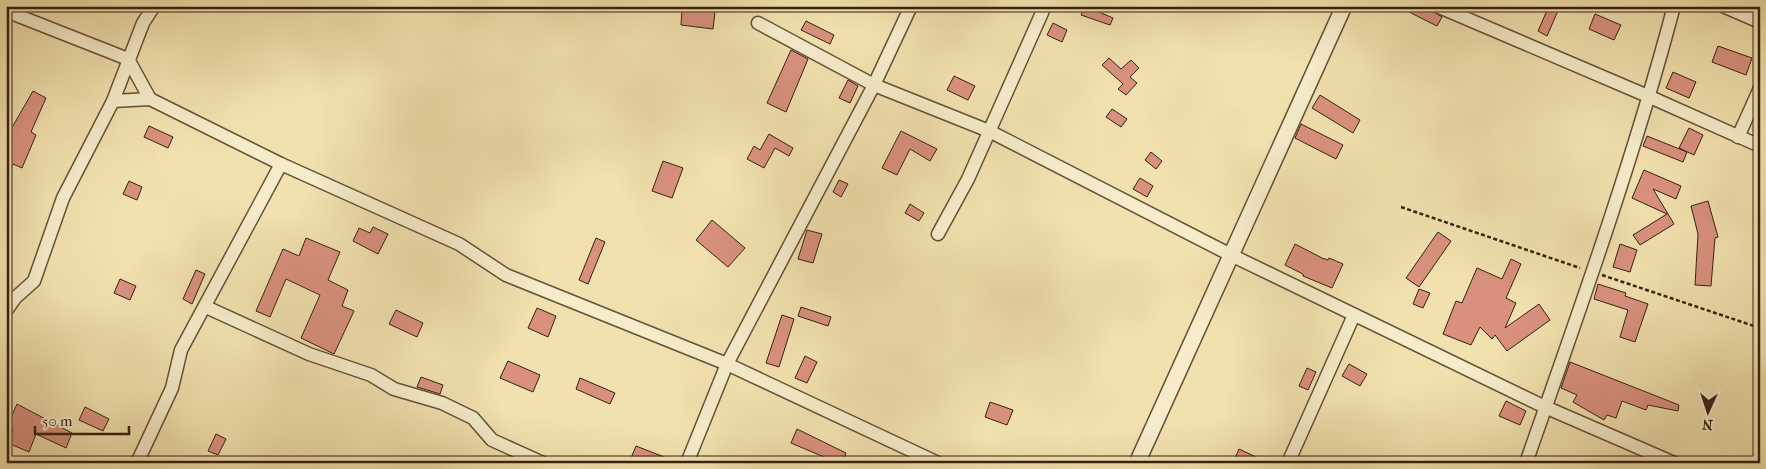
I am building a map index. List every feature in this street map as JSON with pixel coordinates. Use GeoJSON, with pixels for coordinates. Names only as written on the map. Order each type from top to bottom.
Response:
{"type":"FeatureCollection","features":[{"type":"Feature","properties":{"kind":"street"},"geometry":{"type":"LineString","coordinates":[[6,311],[15,298],[34,281],[64,198],[113,101],[143,23],[154,6]]}},
{"type":"Feature","properties":{"kind":"street"},"geometry":{"type":"LineString","coordinates":[[688,463],[728,364],[874,85],[911,6]]}},
{"type":"Feature","properties":{"kind":"street"},"geometry":{"type":"LineString","coordinates":[[938,234],[968,179],[1045,6]]}},
{"type":"Feature","properties":{"kind":"street"},"geometry":{"type":"LineString","coordinates":[[1137,463],[1344,6]]}},
{"type":"Feature","properties":{"kind":"street"},"geometry":{"type":"LineString","coordinates":[[1438,6],[1760,146]]}},
{"type":"Feature","properties":{"kind":"street"},"geometry":{"type":"LineString","coordinates":[[1526,463],[1593,272],[1650,97],[1674,6]]}},
{"type":"Feature","properties":{"kind":"street"},"geometry":{"type":"LineString","coordinates":[[1723,6],[1760,22]]}},
{"type":"Feature","properties":{"kind":"street"},"geometry":{"type":"LineString","coordinates":[[8,12],[128,59],[150,99]]}},
{"type":"Feature","properties":{"kind":"street"},"geometry":{"type":"LineString","coordinates":[[758,23],[874,85],[989,131],[1231,255],[1354,315],[1545,407],[1674,463]]}},
{"type":"Feature","properties":{"kind":"street"},"geometry":{"type":"LineString","coordinates":[[1738,137],[1760,88]]}},
{"type":"Feature","properties":{"kind":"street"},"geometry":{"type":"LineString","coordinates":[[113,101],[150,99],[281,164],[459,244],[506,275],[728,364],[938,463]]}},
{"type":"Feature","properties":{"kind":"street"},"geometry":{"type":"LineString","coordinates":[[137,463],[172,388],[181,350],[206,307],[281,164]]}},
{"type":"Feature","properties":{"kind":"street"},"geometry":{"type":"LineString","coordinates":[[206,307],[309,354],[371,375],[394,389],[442,403],[472,418],[492,440],[543,463]]}},
{"type":"Feature","properties":{"kind":"street"},"geometry":{"type":"LineString","coordinates":[[1288,463],[1354,315]]}},
{"type":"Feature","properties":{"kind":"building"},"geometry":{"type":"Polygon","coordinates":[[[1085,6],[1113,18],[1110,25],[1081,15],[1085,6]]]}},
{"type":"Feature","properties":{"kind":"building"},"geometry":{"type":"Polygon","coordinates":[[[1397,6],[1424,6],[1442,17],[1437,26],[1397,6]]]}},
{"type":"Feature","properties":{"kind":"building"},"geometry":{"type":"Polygon","coordinates":[[[1549,6],[1560,6],[1547,36],[1538,31],[1549,6]]]}},
{"type":"Feature","properties":{"kind":"building"},"geometry":{"type":"Polygon","coordinates":[[[682,9],[715,12],[713,29],[681,25],[682,9]]]}},
{"type":"Feature","properties":{"kind":"building"},"geometry":{"type":"Polygon","coordinates":[[[1595,14],[1621,25],[1614,40],[1589,29],[1595,14]]]}},
{"type":"Feature","properties":{"kind":"building"},"geometry":{"type":"Polygon","coordinates":[[[806,21],[834,35],[830,44],[801,30],[806,21]]]}},
{"type":"Feature","properties":{"kind":"building"},"geometry":{"type":"Polygon","coordinates":[[[1053,23],[1067,30],[1062,42],[1047,35],[1053,23]]]}},
{"type":"Feature","properties":{"kind":"building"},"geometry":{"type":"Polygon","coordinates":[[[1718,46],[1752,58],[1746,75],[1712,62],[1718,46]]]}},
{"type":"Feature","properties":{"kind":"building"},"geometry":{"type":"Polygon","coordinates":[[[791,50],[808,59],[786,112],[767,103],[791,50]]]}},
{"type":"Feature","properties":{"kind":"building"},"geometry":{"type":"Polygon","coordinates":[[[1109,58],[1121,69],[1131,60],[1139,68],[1130,77],[1137,83],[1126,95],[1118,89],[1123,84],[1102,65],[1109,58]]]}},
{"type":"Feature","properties":{"kind":"building"},"geometry":{"type":"Polygon","coordinates":[[[1673,72],[1696,82],[1689,98],[1666,88],[1673,72]]]}},
{"type":"Feature","properties":{"kind":"building"},"geometry":{"type":"Polygon","coordinates":[[[954,76],[975,86],[968,100],[947,90],[954,76]]]}},
{"type":"Feature","properties":{"kind":"building"},"geometry":{"type":"Polygon","coordinates":[[[848,80],[858,86],[850,103],[839,98],[848,80]]]}},
{"type":"Feature","properties":{"kind":"building"},"geometry":{"type":"Polygon","coordinates":[[[33,91],[46,98],[31,132],[36,135],[22,168],[13,164],[6,181],[6,138],[33,91]]]}},
{"type":"Feature","properties":{"kind":"building"},"geometry":{"type":"Polygon","coordinates":[[[1320,95],[1360,120],[1353,133],[1312,108],[1320,95]]]}},
{"type":"Feature","properties":{"kind":"building"},"geometry":{"type":"Polygon","coordinates":[[[1112,109],[1127,119],[1121,127],[1106,117],[1112,109]]]}},
{"type":"Feature","properties":{"kind":"building"},"geometry":{"type":"Polygon","coordinates":[[[1301,124],[1343,145],[1336,159],[1295,138],[1301,124]]]}},
{"type":"Feature","properties":{"kind":"building"},"geometry":{"type":"Polygon","coordinates":[[[149,126],[173,137],[168,148],[144,137],[149,126]]]}},
{"type":"Feature","properties":{"kind":"building"},"geometry":{"type":"Polygon","coordinates":[[[1689,128],[1703,135],[1694,155],[1679,148],[1689,128]]]}},
{"type":"Feature","properties":{"kind":"building"},"geometry":{"type":"Polygon","coordinates":[[[901,131],[937,149],[930,161],[910,149],[897,175],[882,168],[901,131]]]}},
{"type":"Feature","properties":{"kind":"building"},"geometry":{"type":"Polygon","coordinates":[[[769,134],[793,148],[789,156],[775,148],[764,168],[747,159],[754,146],[760,150],[769,134]]]}},
{"type":"Feature","properties":{"kind":"building"},"geometry":{"type":"Polygon","coordinates":[[[1647,136],[1687,152],[1683,162],[1643,146],[1647,136]]]}},
{"type":"Feature","properties":{"kind":"building"},"geometry":{"type":"Polygon","coordinates":[[[1151,152],[1162,161],[1156,169],[1145,160],[1151,152]]]}},
{"type":"Feature","properties":{"kind":"building"},"geometry":{"type":"Polygon","coordinates":[[[663,161],[683,168],[672,198],[652,191],[663,161]]]}},
{"type":"Feature","properties":{"kind":"building"},"geometry":{"type":"Polygon","coordinates":[[[1644,170],[1681,186],[1676,199],[1653,189],[1674,224],[1640,245],[1633,235],[1667,214],[1632,198],[1644,170]]]}},
{"type":"Feature","properties":{"kind":"building"},"geometry":{"type":"Polygon","coordinates":[[[1140,178],[1153,186],[1147,197],[1133,189],[1140,178]]]}},
{"type":"Feature","properties":{"kind":"building"},"geometry":{"type":"Polygon","coordinates":[[[839,180],[848,184],[841,197],[833,192],[839,180]]]}},
{"type":"Feature","properties":{"kind":"building"},"geometry":{"type":"Polygon","coordinates":[[[129,181],[142,187],[137,200],[123,194],[129,181]]]}},
{"type":"Feature","properties":{"kind":"building"},"geometry":{"type":"Polygon","coordinates":[[[1708,201],[1718,237],[1715,238],[1711,286],[1695,285],[1698,234],[1691,206],[1708,201]]]}},
{"type":"Feature","properties":{"kind":"building"},"geometry":{"type":"Polygon","coordinates":[[[910,204],[924,213],[919,221],[905,213],[910,204]]]}},
{"type":"Feature","properties":{"kind":"building"},"geometry":{"type":"Polygon","coordinates":[[[712,220],[745,248],[728,267],[696,240],[712,220]]]}},
{"type":"Feature","properties":{"kind":"building"},"geometry":{"type":"Polygon","coordinates":[[[373,227],[388,234],[378,254],[353,241],[359,228],[370,233],[373,227]]]}},
{"type":"Feature","properties":{"kind":"building"},"geometry":{"type":"Polygon","coordinates":[[[807,230],[822,234],[813,263],[798,259],[807,230]]]}},
{"type":"Feature","properties":{"kind":"building"},"geometry":{"type":"Polygon","coordinates":[[[1438,232],[1451,241],[1419,287],[1406,278],[1438,232]]]}},
{"type":"Feature","properties":{"kind":"building"},"geometry":{"type":"Polygon","coordinates":[[[306,238],[340,252],[328,280],[348,290],[342,306],[354,311],[334,354],[301,338],[320,295],[286,279],[270,317],[256,311],[283,249],[299,256],[306,238]]]}},
{"type":"Feature","properties":{"kind":"building"},"geometry":{"type":"Polygon","coordinates":[[[596,238],[605,242],[588,284],[579,280],[596,238]]]}},
{"type":"Feature","properties":{"kind":"building"},"geometry":{"type":"Polygon","coordinates":[[[1295,244],[1322,258],[1328,260],[1329,258],[1343,264],[1332,288],[1303,276],[1303,274],[1285,265],[1295,244]]]}},
{"type":"Feature","properties":{"kind":"building"},"geometry":{"type":"Polygon","coordinates":[[[1620,244],[1637,250],[1630,272],[1613,267],[1620,244]]]}},
{"type":"Feature","properties":{"kind":"building"},"geometry":{"type":"Polygon","coordinates":[[[1511,259],[1521,264],[1506,298],[1516,303],[1505,328],[1539,304],[1550,320],[1507,351],[1495,335],[1492,339],[1480,327],[1471,345],[1443,334],[1456,301],[1462,303],[1477,268],[1502,279],[1511,259]]]}},
{"type":"Feature","properties":{"kind":"building"},"geometry":{"type":"Polygon","coordinates":[[[196,270],[205,274],[192,304],[183,299],[196,270]]]}},
{"type":"Feature","properties":{"kind":"building"},"geometry":{"type":"Polygon","coordinates":[[[120,279],[136,286],[130,300],[114,293],[120,279]]]}},
{"type":"Feature","properties":{"kind":"building"},"geometry":{"type":"Polygon","coordinates":[[[1598,284],[1626,293],[1625,296],[1648,304],[1635,342],[1620,337],[1628,310],[1594,299],[1598,284]]]}},
{"type":"Feature","properties":{"kind":"building"},"geometry":{"type":"Polygon","coordinates":[[[1419,289],[1430,293],[1423,308],[1413,304],[1419,289]]]}},
{"type":"Feature","properties":{"kind":"building"},"geometry":{"type":"Polygon","coordinates":[[[801,307],[831,317],[828,326],[798,316],[801,307]]]}},
{"type":"Feature","properties":{"kind":"building"},"geometry":{"type":"Polygon","coordinates":[[[537,308],[556,316],[548,337],[528,328],[537,308]]]}},
{"type":"Feature","properties":{"kind":"building"},"geometry":{"type":"Polygon","coordinates":[[[396,310],[423,323],[417,337],[389,324],[396,310]]]}},
{"type":"Feature","properties":{"kind":"building"},"geometry":{"type":"Polygon","coordinates":[[[782,315],[794,319],[779,367],[766,363],[782,315]]]}},
{"type":"Feature","properties":{"kind":"building"},"geometry":{"type":"Polygon","coordinates":[[[805,356],[817,362],[807,383],[795,378],[805,356]]]}},
{"type":"Feature","properties":{"kind":"building"},"geometry":{"type":"Polygon","coordinates":[[[508,361],[540,375],[533,392],[500,378],[508,361]]]}},
{"type":"Feature","properties":{"kind":"building"},"geometry":{"type":"Polygon","coordinates":[[[1570,362],[1679,405],[1678,411],[1648,405],[1646,410],[1622,401],[1616,418],[1607,415],[1604,420],[1573,402],[1577,395],[1561,388],[1570,362]]]}},
{"type":"Feature","properties":{"kind":"building"},"geometry":{"type":"Polygon","coordinates":[[[1349,364],[1367,374],[1360,386],[1342,376],[1349,364]]]}},
{"type":"Feature","properties":{"kind":"building"},"geometry":{"type":"Polygon","coordinates":[[[1307,368],[1316,372],[1308,390],[1299,386],[1307,368]]]}},
{"type":"Feature","properties":{"kind":"building"},"geometry":{"type":"Polygon","coordinates":[[[421,377],[443,385],[440,394],[417,387],[421,377]]]}},
{"type":"Feature","properties":{"kind":"building"},"geometry":{"type":"Polygon","coordinates":[[[580,378],[615,393],[610,404],[576,389],[580,378]]]}},
{"type":"Feature","properties":{"kind":"building"},"geometry":{"type":"Polygon","coordinates":[[[1506,401],[1526,411],[1520,425],[1499,416],[1506,401]]]}},
{"type":"Feature","properties":{"kind":"building"},"geometry":{"type":"Polygon","coordinates":[[[990,402],[1013,410],[1007,425],[985,417],[990,402]]]}},
{"type":"Feature","properties":{"kind":"building"},"geometry":{"type":"Polygon","coordinates":[[[17,404],[72,433],[66,448],[36,434],[29,452],[8,443],[13,429],[7,426],[17,404]]]}},
{"type":"Feature","properties":{"kind":"building"},"geometry":{"type":"Polygon","coordinates":[[[85,407],[109,419],[103,431],[79,420],[85,407]]]}},
{"type":"Feature","properties":{"kind":"building"},"geometry":{"type":"Polygon","coordinates":[[[797,429],[846,453],[842,463],[821,463],[824,457],[791,443],[797,429]]]}},
{"type":"Feature","properties":{"kind":"building"},"geometry":{"type":"Polygon","coordinates":[[[216,434],[226,439],[218,455],[208,451],[216,434]]]}},
{"type":"Feature","properties":{"kind":"building"},"geometry":{"type":"Polygon","coordinates":[[[636,446],[677,462],[629,463],[636,446]]]}},
{"type":"Feature","properties":{"kind":"building"},"geometry":{"type":"Polygon","coordinates":[[[1239,449],[1269,463],[1233,463],[1239,449]]]}}]}
